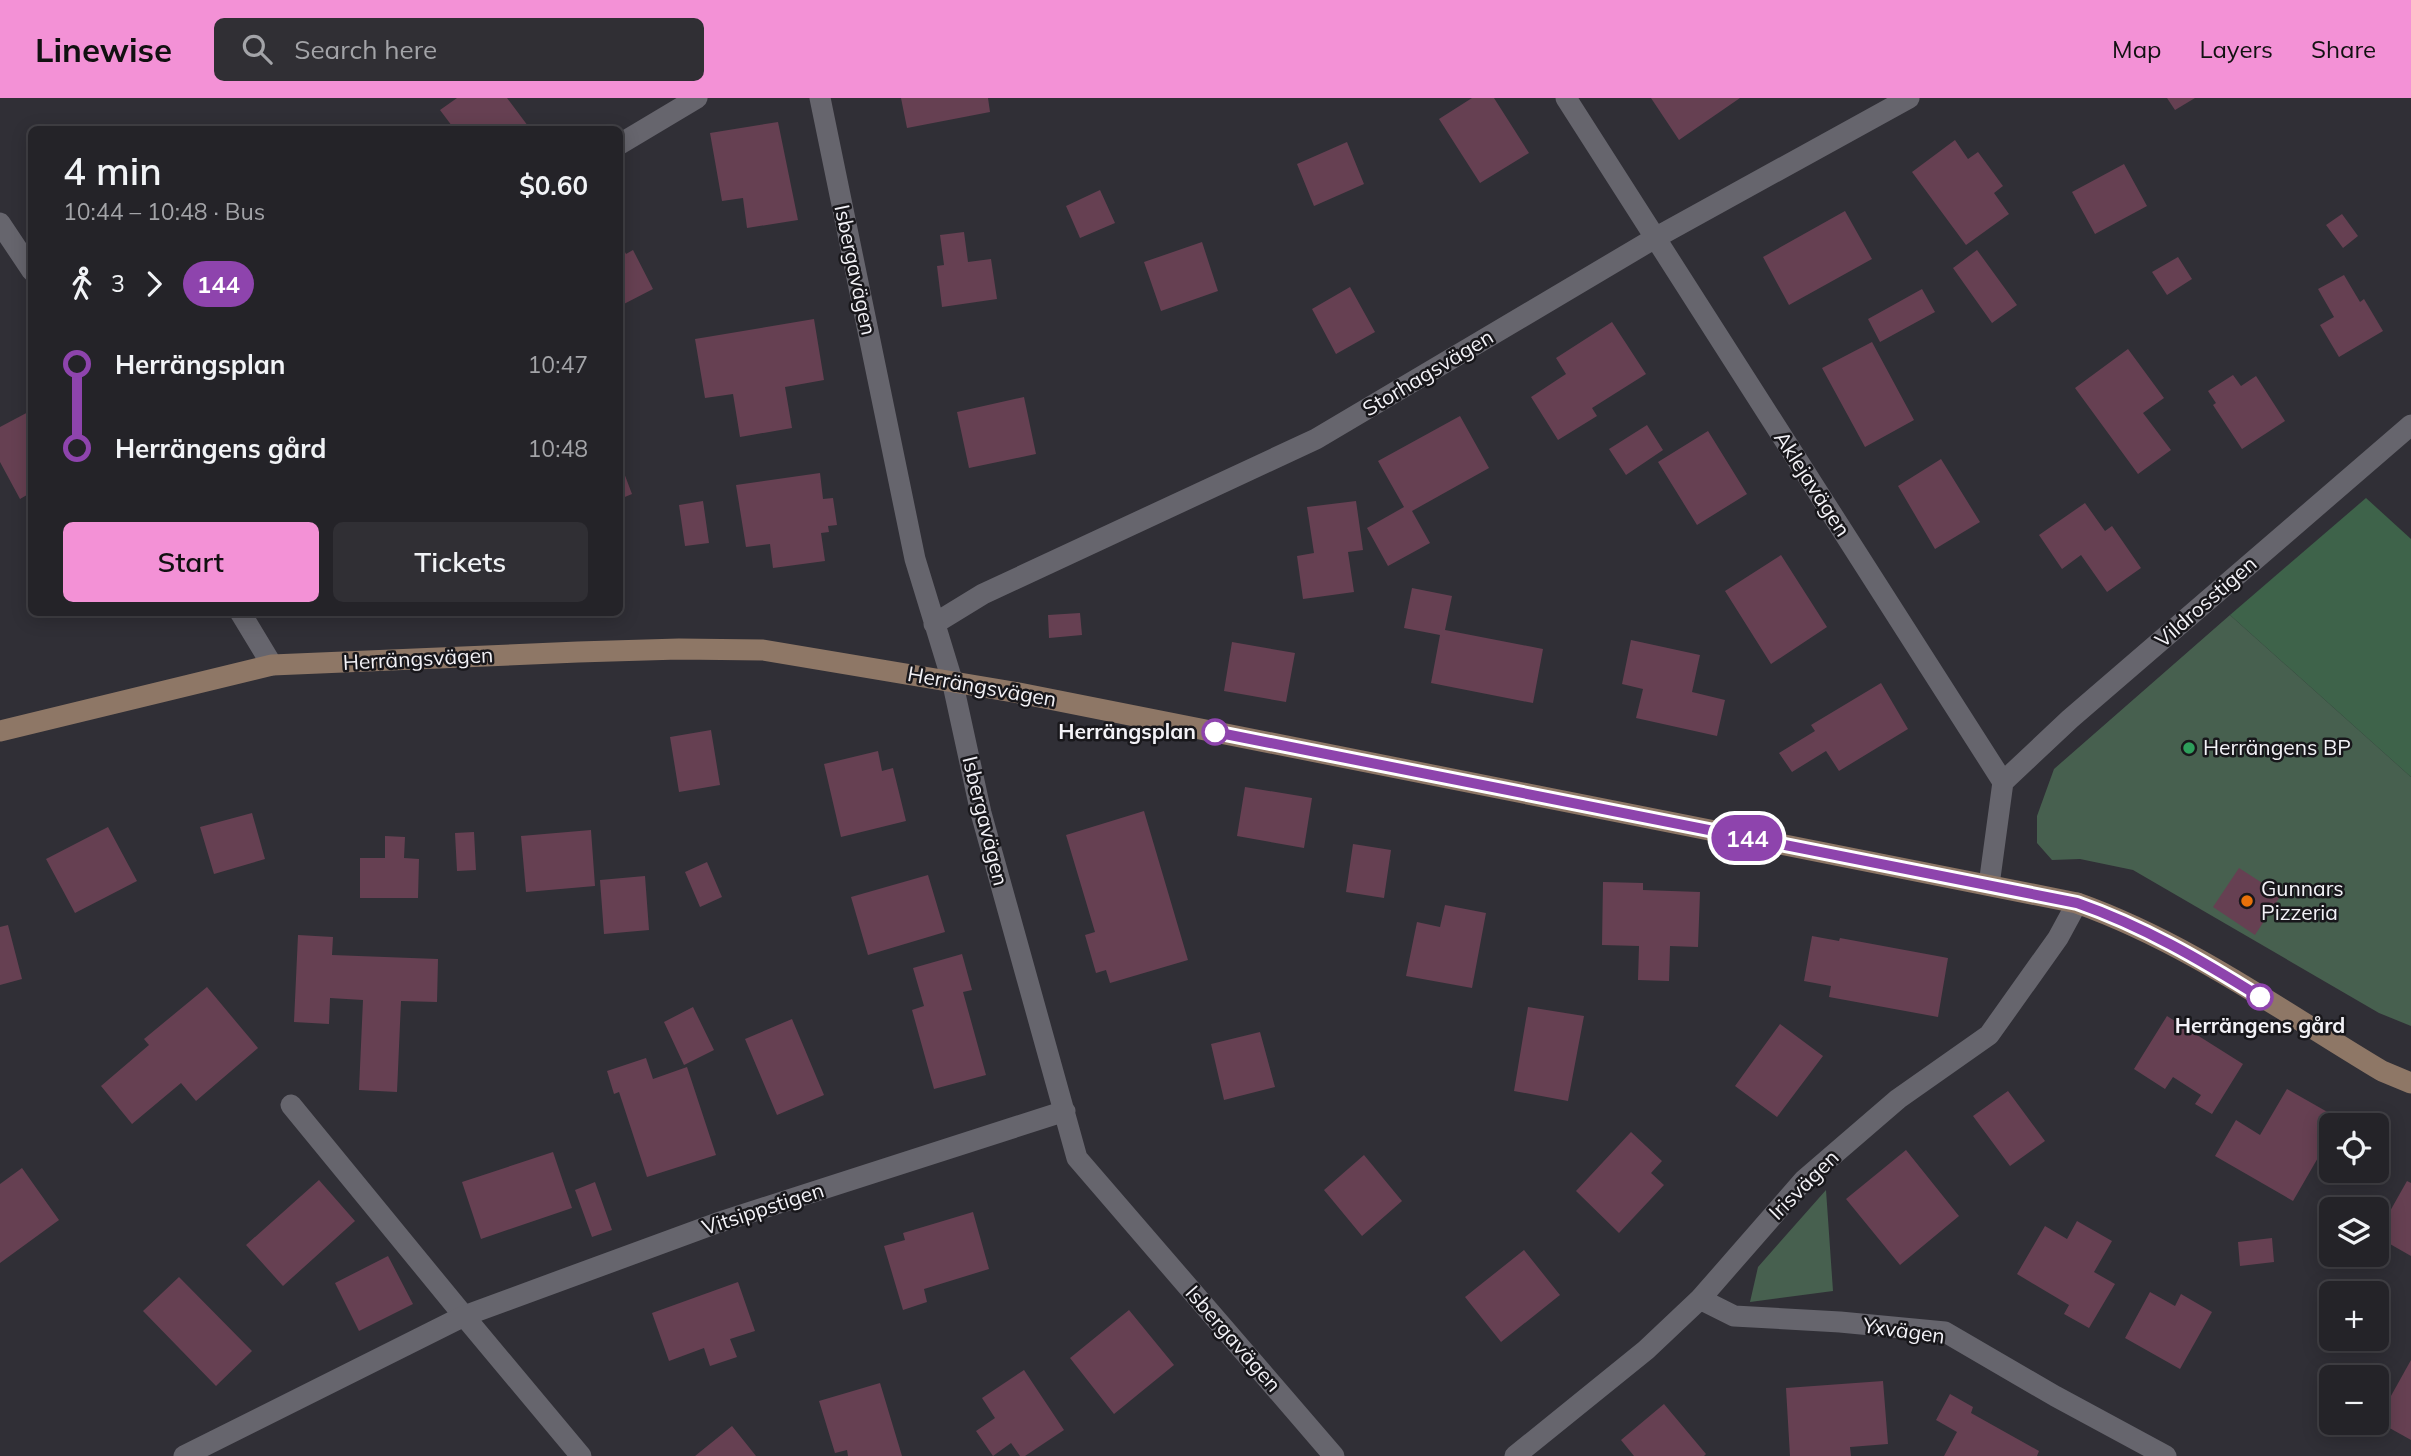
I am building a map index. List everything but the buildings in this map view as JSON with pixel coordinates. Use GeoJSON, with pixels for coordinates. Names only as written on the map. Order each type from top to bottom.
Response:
{"type":"FeatureCollection","features":[{"type":"Feature","properties":{"kind":"street"},"geometry":{"type":"LineString","coordinates":[[623,142],[697,98]]}},
{"type":"Feature","properties":{"kind":"street","name":"Isbergavägen"},"geometry":{"type":"LineString","coordinates":[[820,98],[915,559],[952,680],[981,813],[1077,1158],[1334,1456]]}},
{"type":"Feature","properties":{"kind":"street","name":"Aklejavägen"},"geometry":{"type":"LineString","coordinates":[[1566,98],[2003,782]]}},
{"type":"Feature","properties":{"kind":"street","name":"Storhagsvägen"},"geometry":{"type":"LineString","coordinates":[[934,624],[983,594],[1316,439],[1654,238],[1909,98]]}},
{"type":"Feature","properties":{"kind":"street"},"geometry":{"type":"LineString","coordinates":[[0,223],[28,265]]}},
{"type":"Feature","properties":{"kind":"street","name":"Vildrosstigen"},"geometry":{"type":"LineString","coordinates":[[2003,782],[2070,719],[2411,425]]}},
{"type":"Feature","properties":{"kind":"street"},"geometry":{"type":"LineString","coordinates":[[242,616],[272,665]]}},
{"type":"Feature","properties":{"kind":"street","name":"Herrängsvägen"},"geometry":{"type":"LineString","coordinates":[[0,731],[272,665],[654,650],[763,650],[952,680],[2077,903],[2121,918],[2161,938],[2382,1071],[2411,1083]]}},
{"type":"Feature","properties":{"kind":"street"},"geometry":{"type":"LineString","coordinates":[[1989,885],[2003,782]]}},
{"type":"Feature","properties":{"kind":"street","name":"Irisvägen"},"geometry":{"type":"LineString","coordinates":[[1515,1456],[1646,1350],[1700,1299],[1804,1180],[1898,1099],[1989,1035],[2059,939],[2077,903]]}},
{"type":"Feature","properties":{"kind":"street"},"geometry":{"type":"LineString","coordinates":[[291,1105],[581,1456]]}},
{"type":"Feature","properties":{"kind":"street","name":"Vitsippstigen"},"geometry":{"type":"LineString","coordinates":[[184,1456],[464,1316],[717,1223],[1065,1111]]}},
{"type":"Feature","properties":{"kind":"street","name":"Yxvägen"},"geometry":{"type":"LineString","coordinates":[[1700,1299],[1734,1316],[1945,1332],[2054,1396],[2166,1456]]}},
{"type":"Feature","properties":{"kind":"green space"},"geometry":{"type":"Polygon","coordinates":[[[2366,498],[2411,539],[2411,777],[2230,615],[2366,498]]]}},
{"type":"Feature","properties":{"kind":"green space"},"geometry":{"type":"Polygon","coordinates":[[[2230,615],[2411,777],[2411,1026],[2379,1013],[2133,870],[2080,859],[2052,860],[2037,843],[2037,816],[2054,769],[2230,615]]]}},
{"type":"Feature","properties":{"kind":"green space"},"geometry":{"type":"Polygon","coordinates":[[[1826,1190],[1833,1291],[1750,1302],[1758,1267],[1826,1190]]]}},
{"type":"Feature","properties":{"kind":"bus line","name":"144"},"geometry":{"type":"LineString","coordinates":[[1215,732],[2077,903],[2121,918],[2161,938],[2260,997]]}},
{"type":"Feature","properties":{"kind":"place","name":"Herrängsplan"},"geometry":{"type":"Point","coordinates":[1215,732]}},
{"type":"Feature","properties":{"kind":"place","name":"Herrängens BP"},"geometry":{"type":"Point","coordinates":[2189,748]}},
{"type":"Feature","properties":{"kind":"place","name":"Gunnars Pizzeria"},"geometry":{"type":"Point","coordinates":[2247,901]}},
{"type":"Feature","properties":{"kind":"place","name":"Herrängens gård"},"geometry":{"type":"Point","coordinates":[2260,997]}}]}
